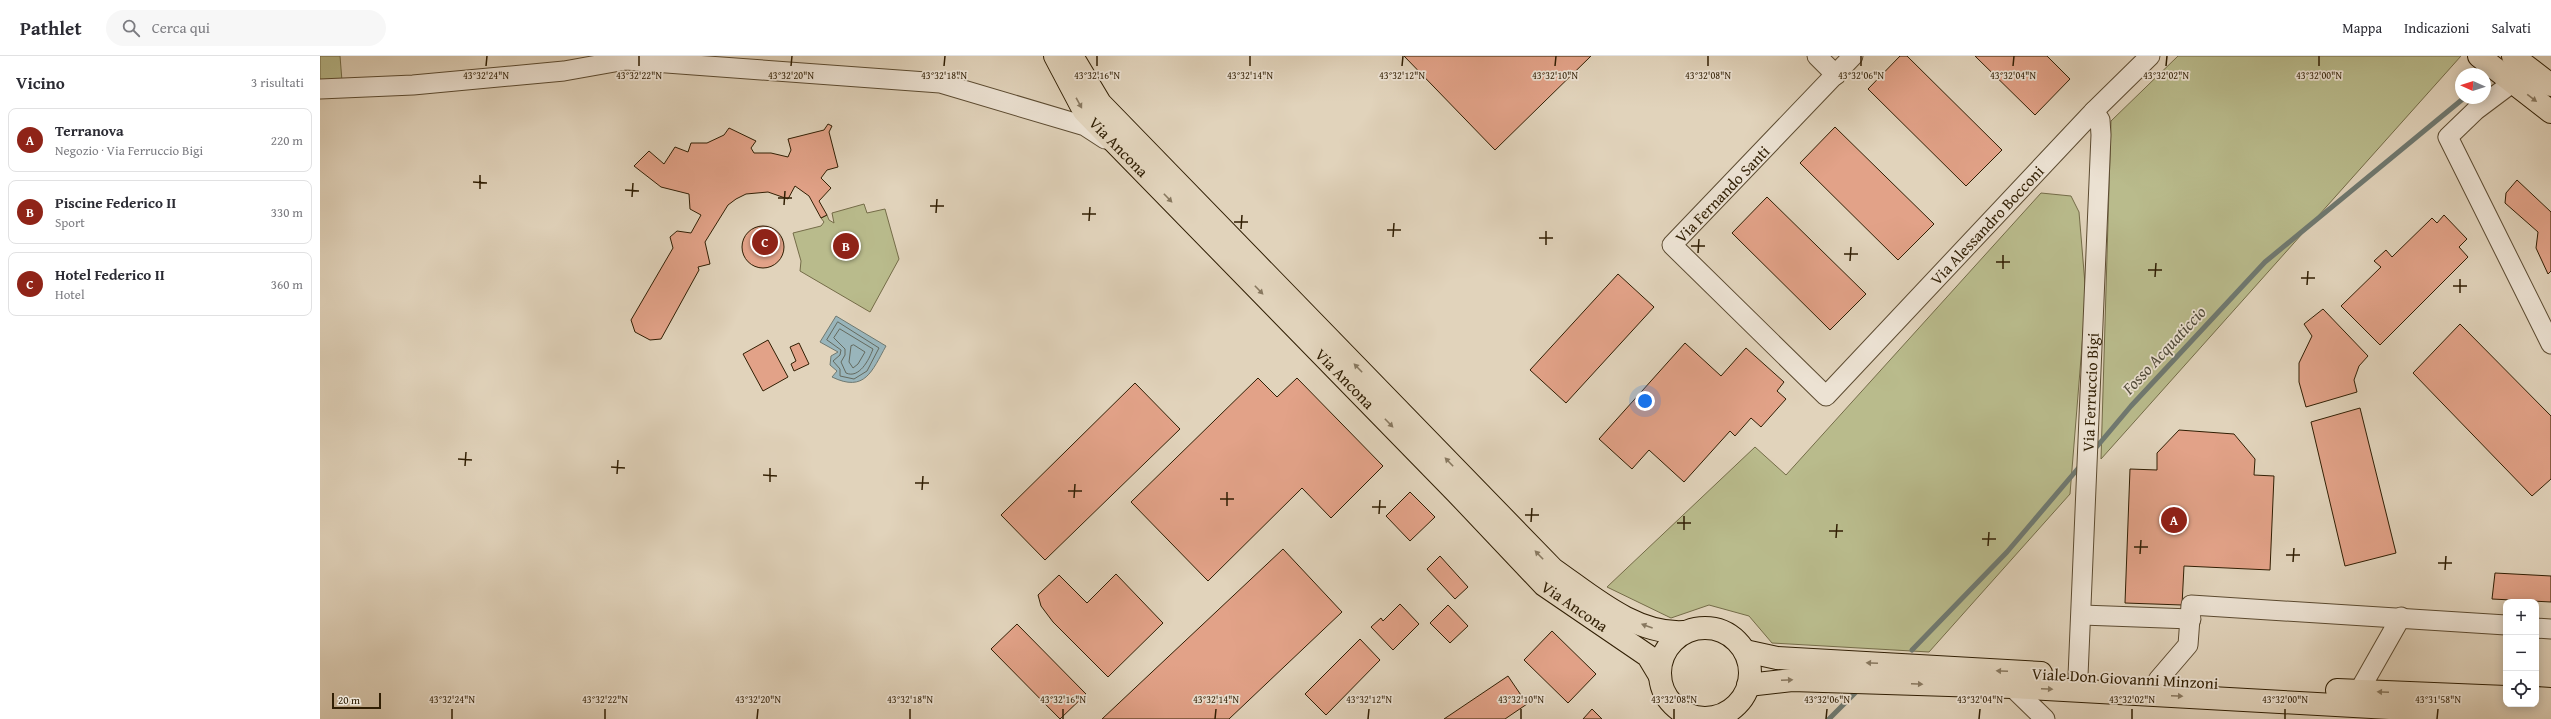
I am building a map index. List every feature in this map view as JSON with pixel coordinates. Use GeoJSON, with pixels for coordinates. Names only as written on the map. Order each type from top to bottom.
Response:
{"type":"FeatureCollection","features":[{"type":"Feature","properties":{"kind":"main road","name":"Via Ancona"},"geometry":{"type":"LineString","coordinates":[[1055,56],[1084,111],[1456,492],[1544,585],[1648,656],[1660,676]]}},
{"type":"Feature","properties":{"kind":"main road","name":"Via Ancona"},"geometry":{"type":"LineString","coordinates":[[1072,56],[1100,103],[1553,569],[1616,613],[1666,633],[1684,632]]}},
{"type":"Feature","properties":{"kind":"main road"},"geometry":{"type":"LineString","coordinates":[[2479,56],[2551,112]]}},
{"type":"Feature","properties":{"kind":"main road"},"geometry":{"type":"LineString","coordinates":[[2513,56],[2551,86]]}},
{"type":"Feature","properties":{"kind":"main road"},"geometry":{"type":"LineString","coordinates":[[1704,627],[1723,631],[1739,643],[1745,651],[1749,662],[1748,686],[1737,712],[1719,716],[1698,718],[1683,713],[1671,704],[1665,695],[1660,676],[1663,655],[1676,638],[1684,632],[1704,627]]}},
{"type":"Feature","properties":{"kind":"main road","name":"Viale Don Giovanni Minzoni"},"geometry":{"type":"LineString","coordinates":[[1745,651],[1777,658],[2078,676],[2503,697]]}},
{"type":"Feature","properties":{"kind":"main road","name":"Viale Don Giovanni Minzoni"},"geometry":{"type":"LineString","coordinates":[[1748,686],[1792,680],[2012,687],[2341,712],[2551,717]]}},
{"type":"Feature","properties":{"kind":"main road"},"geometry":{"type":"LineString","coordinates":[[2539,698],[2551,699]]}},
{"type":"Feature","properties":{"kind":"street"},"geometry":{"type":"LineString","coordinates":[[1817,56],[1836,75]]}},
{"type":"Feature","properties":{"kind":"street","name":"Via Fernando Santi"},"geometry":{"type":"LineString","coordinates":[[1826,396],[1672,245],[1853,56]]}},
{"type":"Feature","properties":{"kind":"street","name":"Via Alessandro Bocconi"},"geometry":{"type":"LineString","coordinates":[[1826,396],[2094,111],[2150,56]]}},
{"type":"Feature","properties":{"kind":"street"},"geometry":{"type":"LineString","coordinates":[[320,89],[413,86],[564,71],[626,60],[819,72],[940,83],[1085,126],[1120,148]]}},
{"type":"Feature","properties":{"kind":"street"},"geometry":{"type":"LineString","coordinates":[[2512,83],[2476,110],[2448,137],[2551,344]]}},
{"type":"Feature","properties":{"kind":"street","name":"Via Ferruccio Bigi"},"geometry":{"type":"LineString","coordinates":[[2078,676],[2082,615],[2101,134],[2100,120],[2094,111]]}},
{"type":"Feature","properties":{"kind":"street"},"geometry":{"type":"LineString","coordinates":[[2158,680],[2188,645],[2191,605],[2401,617],[2503,625]]}},
{"type":"Feature","properties":{"kind":"street"},"geometry":{"type":"LineString","coordinates":[[2082,615],[2191,619]]}},
{"type":"Feature","properties":{"kind":"street"},"geometry":{"type":"LineString","coordinates":[[2359,691],[2401,617]]}},
{"type":"Feature","properties":{"kind":"street"},"geometry":{"type":"LineString","coordinates":[[2539,628],[2551,629]]}},
{"type":"Feature","properties":{"kind":"street"},"geometry":{"type":"LineString","coordinates":[[2012,687],[2045,719]]}},
{"type":"Feature","properties":{"kind":"green space"},"geometry":{"type":"Polygon","coordinates":[[[320,56],[340,56],[342,81],[320,82],[320,56]]]}},
{"type":"Feature","properties":{"kind":"green space"},"geometry":{"type":"Polygon","coordinates":[[[2178,56],[2461,56],[2101,459],[2111,121],[2178,56]]]}},
{"type":"Feature","properties":{"kind":"green space"},"geometry":{"type":"Polygon","coordinates":[[[2041,193],[2071,196],[2079,212],[2086,296],[2070,494],[1929,652],[1772,643],[1749,616],[1709,605],[1671,618],[1607,587],[1755,447],[1786,475],[2041,193]]]}},
{"type":"Feature","properties":{"kind":"green space"},"geometry":{"type":"Polygon","coordinates":[[[864,204],[867,213],[885,209],[899,259],[870,312],[800,271],[801,261],[793,233],[821,226],[824,222],[821,218],[827,215],[829,220],[834,223],[832,213],[864,204]]]}},
{"type":"Feature","properties":{"kind":"water"},"geometry":{"type":"Polygon","coordinates":[[[836,316],[886,346],[871,371],[860,381],[843,381],[832,377],[837,371],[830,365],[831,356],[838,352],[820,342],[836,316]]]}},
{"type":"Feature","properties":{"kind":"building"},"geometry":{"type":"Polygon","coordinates":[[[1404,56],[1591,56],[1495,150],[1404,56]]]}},
{"type":"Feature","properties":{"kind":"building"},"geometry":{"type":"Polygon","coordinates":[[[1900,56],[1907,56],[2002,150],[1966,186],[1868,89],[1900,56]]]}},
{"type":"Feature","properties":{"kind":"building"},"geometry":{"type":"Polygon","coordinates":[[[1975,56],[2047,56],[2070,79],[2035,115],[1975,56]]]}},
{"type":"Feature","properties":{"kind":"building"},"geometry":{"type":"Polygon","coordinates":[[[828,124],[832,126],[829,132],[838,167],[827,170],[821,178],[831,188],[819,201],[827,215],[821,218],[809,196],[795,186],[788,199],[768,192],[746,194],[736,199],[728,205],[705,242],[710,264],[698,267],[699,270],[661,339],[650,340],[635,332],[631,320],[673,248],[670,237],[677,231],[691,233],[701,215],[690,209],[689,194],[661,187],[634,166],[649,151],[664,164],[675,147],[688,152],[691,143],[707,143],[724,135],[729,128],[756,141],[751,148],[754,153],[771,153],[788,157],[791,150],[788,139],[824,130],[828,124]]]}},
{"type":"Feature","properties":{"kind":"building"},"geometry":{"type":"Polygon","coordinates":[[[1835,127],[1934,224],[1898,260],[1800,163],[1835,127]]]}},
{"type":"Feature","properties":{"kind":"building"},"geometry":{"type":"Polygon","coordinates":[[[2517,180],[2551,212],[2551,271],[2548,274],[2536,248],[2538,232],[2505,203],[2506,193],[2517,180]]]}},
{"type":"Feature","properties":{"kind":"building"},"geometry":{"type":"Polygon","coordinates":[[[1767,197],[1866,294],[1830,330],[1732,233],[1767,197]]]}},
{"type":"Feature","properties":{"kind":"building"},"geometry":{"type":"Polygon","coordinates":[[[2444,215],[2467,239],[2459,247],[2468,257],[2380,345],[2341,306],[2381,267],[2374,261],[2386,250],[2392,257],[2432,218],[2437,223],[2444,215]]]}},
{"type":"Feature","properties":{"kind":"building"},"geometry":{"type":"Polygon","coordinates":[[[759,226],[767,226],[775,229],[781,235],[784,247],[781,259],[775,265],[767,268],[759,268],[751,265],[745,259],[742,251],[742,243],[745,235],[751,229],[759,226]]]}},
{"type":"Feature","properties":{"kind":"building"},"geometry":{"type":"Polygon","coordinates":[[[1618,274],[1654,307],[1566,403],[1530,370],[1618,274]]]}},
{"type":"Feature","properties":{"kind":"building"},"geometry":{"type":"Polygon","coordinates":[[[2323,309],[2368,356],[2359,366],[2354,380],[2357,392],[2306,407],[2299,382],[2299,363],[2312,336],[2304,324],[2323,309]]]}},
{"type":"Feature","properties":{"kind":"building"},"geometry":{"type":"Polygon","coordinates":[[[2460,324],[2551,416],[2551,479],[2532,496],[2413,373],[2460,324]]]}},
{"type":"Feature","properties":{"kind":"building"},"geometry":{"type":"Polygon","coordinates":[[[768,340],[788,377],[763,391],[743,354],[768,340]]]}},
{"type":"Feature","properties":{"kind":"building"},"geometry":{"type":"Polygon","coordinates":[[[799,343],[809,364],[794,371],[791,364],[796,361],[790,347],[799,343]]]}},
{"type":"Feature","properties":{"kind":"building"},"geometry":{"type":"Polygon","coordinates":[[[1685,343],[1721,376],[1746,348],[1784,382],[1777,391],[1786,399],[1761,427],[1751,418],[1735,436],[1730,431],[1684,482],[1649,450],[1632,469],[1599,439],[1685,343]]]}},
{"type":"Feature","properties":{"kind":"building"},"geometry":{"type":"Polygon","coordinates":[[[1258,378],[1277,397],[1297,378],[1383,466],[1331,518],[1302,488],[1208,581],[1131,502],[1258,378]]]}},
{"type":"Feature","properties":{"kind":"building"},"geometry":{"type":"Polygon","coordinates":[[[1135,383],[1180,429],[1045,560],[1001,515],[1135,383]]]}},
{"type":"Feature","properties":{"kind":"building"},"geometry":{"type":"Polygon","coordinates":[[[2360,408],[2396,553],[2345,566],[2311,422],[2360,408]]]}},
{"type":"Feature","properties":{"kind":"building"},"geometry":{"type":"Polygon","coordinates":[[[2179,430],[2234,434],[2255,459],[2254,475],[2274,476],[2270,570],[2184,566],[2182,605],[2125,603],[2130,469],[2157,470],[2157,453],[2179,430]]]}},
{"type":"Feature","properties":{"kind":"building"},"geometry":{"type":"Polygon","coordinates":[[[1410,492],[1435,517],[1410,541],[1386,516],[1410,492]]]}},
{"type":"Feature","properties":{"kind":"building"},"geometry":{"type":"Polygon","coordinates":[[[1283,549],[1342,612],[1229,719],[1102,719],[1283,549]]]}},
{"type":"Feature","properties":{"kind":"building"},"geometry":{"type":"Polygon","coordinates":[[[1440,556],[1468,587],[1455,599],[1427,569],[1440,556]]]}},
{"type":"Feature","properties":{"kind":"building"},"geometry":{"type":"Polygon","coordinates":[[[2495,573],[2551,576],[2551,602],[2539,601],[2539,599],[2492,599],[2495,573]]]}},
{"type":"Feature","properties":{"kind":"building"},"geometry":{"type":"Polygon","coordinates":[[[1116,574],[1163,623],[1108,677],[1053,622],[1041,606],[1038,595],[1059,575],[1087,603],[1116,574]]]}},
{"type":"Feature","properties":{"kind":"building"},"geometry":{"type":"Polygon","coordinates":[[[1400,604],[1419,624],[1393,650],[1371,627],[1381,618],[1383,621],[1400,604]]]}},
{"type":"Feature","properties":{"kind":"building"},"geometry":{"type":"Polygon","coordinates":[[[1448,605],[1468,626],[1450,643],[1430,623],[1448,605]]]}},
{"type":"Feature","properties":{"kind":"building"},"geometry":{"type":"Polygon","coordinates":[[[1017,624],[1086,694],[1060,719],[991,649],[1017,624]]]}},
{"type":"Feature","properties":{"kind":"building"},"geometry":{"type":"Polygon","coordinates":[[[1552,631],[1596,674],[1568,703],[1524,660],[1552,631]]]}},
{"type":"Feature","properties":{"kind":"building"},"geometry":{"type":"Polygon","coordinates":[[[1360,639],[1380,660],[1326,715],[1305,694],[1360,639]]]}},
{"type":"Feature","properties":{"kind":"building"},"geometry":{"type":"Polygon","coordinates":[[[1508,676],[1527,704],[1505,719],[1444,719],[1508,676]]]}},
{"type":"Feature","properties":{"kind":"building"},"geometry":{"type":"Polygon","coordinates":[[[1592,709],[1602,719],[1583,719],[1592,709]]]}},
{"type":"Feature","properties":{"kind":"waterway","name":"Fosso Acquaticcio"},"geometry":{"type":"LineString","coordinates":[[2094,450],[2131,406],[2265,262],[2457,104]]}},
{"type":"Feature","properties":{"kind":"waterway","name":"Fosso Acquaticcio"},"geometry":{"type":"LineString","coordinates":[[1912,650],[2007,552],[2081,465]]}},
{"type":"Feature","properties":{"kind":"waterway"},"geometry":{"type":"LineString","coordinates":[[1829,719],[1859,689]]}},
{"type":"Feature","properties":{"kind":"place","name":"Hotel Federico II"},"geometry":{"type":"Point","coordinates":[765,242]}},
{"type":"Feature","properties":{"kind":"place","name":"Piscine Federico II"},"geometry":{"type":"Point","coordinates":[846,246]}},
{"type":"Feature","properties":{"kind":"place","name":"Terranova"},"geometry":{"type":"Point","coordinates":[2174,520]}}]}
